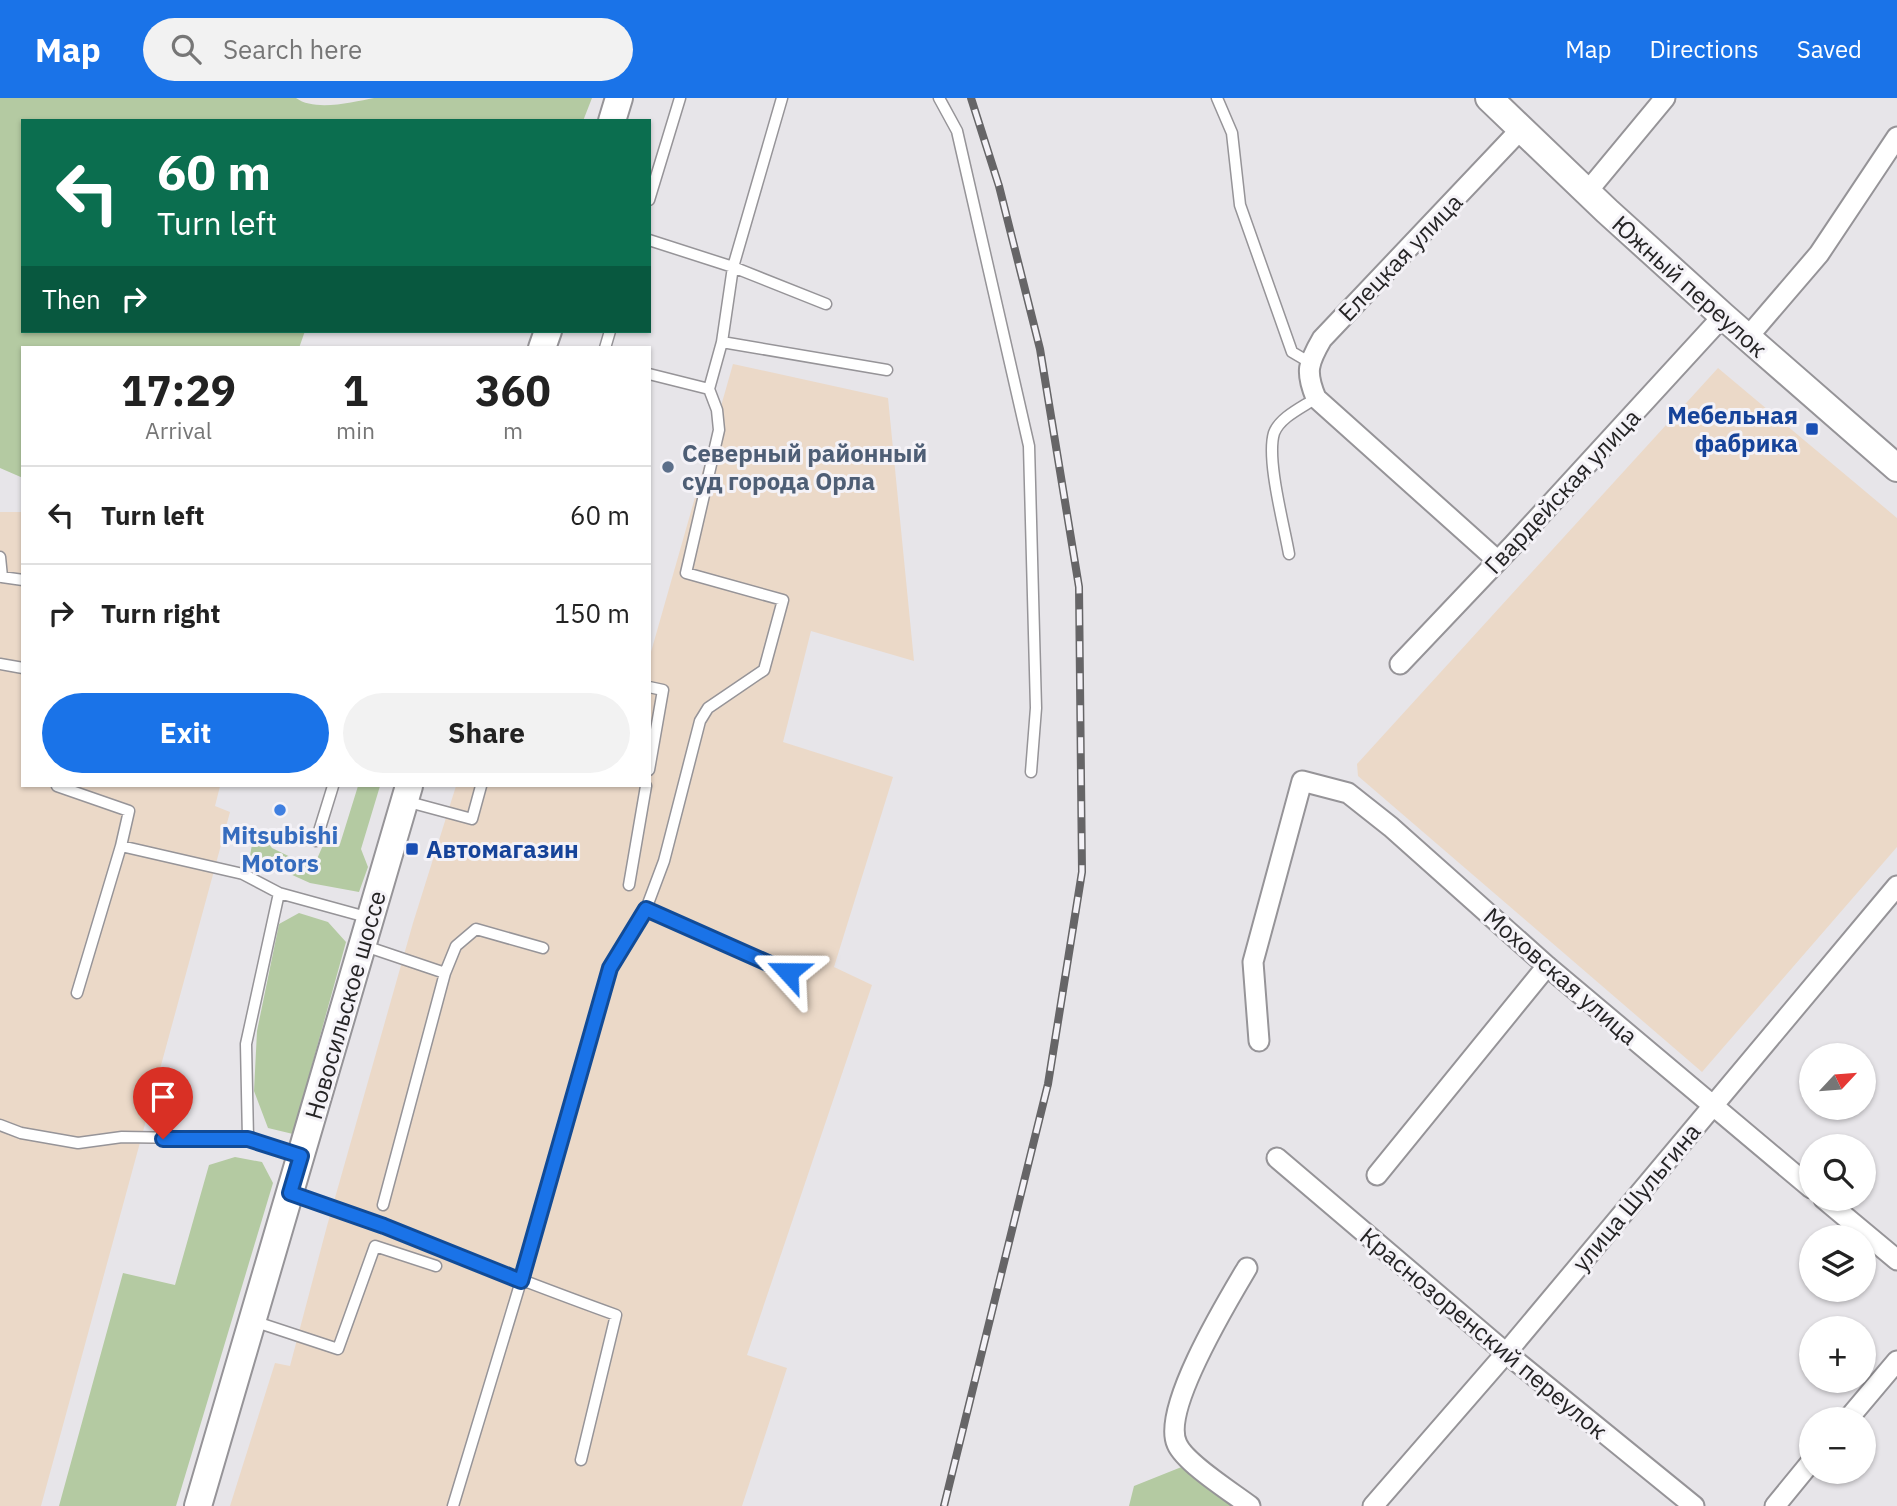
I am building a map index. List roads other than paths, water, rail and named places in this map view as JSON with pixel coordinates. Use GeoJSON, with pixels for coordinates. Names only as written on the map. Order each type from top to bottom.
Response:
{"type":"FeatureCollection","features":[{"type":"Feature","properties":{"kind":"street"},"geometry":{"type":"LineString","coordinates":[[613,119],[619,98]]}},
{"type":"Feature","properties":{"kind":"street","name":"Южный переулок"},"geometry":{"type":"LineString","coordinates":[[1489,98],[1747,338],[1897,468]]}},
{"type":"Feature","properties":{"kind":"street"},"geometry":{"type":"LineString","coordinates":[[1587,192],[1665,98]]}},
{"type":"Feature","properties":{"kind":"street","name":"Елецкая улица"},"geometry":{"type":"LineString","coordinates":[[1309,362],[1322,339],[1521,129]]}},
{"type":"Feature","properties":{"kind":"street"},"geometry":{"type":"LineString","coordinates":[[1747,338],[1819,254],[1897,137]]}},
{"type":"Feature","properties":{"kind":"street","name":"Гвардейская улица"},"geometry":{"type":"LineString","coordinates":[[1400,664],[1723,316]]}},
{"type":"Feature","properties":{"kind":"street"},"geometry":{"type":"LineString","coordinates":[[1309,362],[1310,383],[1316,398],[1498,561]]}},
{"type":"Feature","properties":{"kind":"street","name":"Моховская улица"},"geometry":{"type":"LineString","coordinates":[[1259,1041],[1253,962],[1302,781],[1348,793],[1391,827],[1547,966],[1799,1178]]}},
{"type":"Feature","properties":{"kind":"street","name":"Новосильское шоссе"},"geometry":{"type":"LineString","coordinates":[[198,1506],[407,793]]}},
{"type":"Feature","properties":{"kind":"street","name":"улица Шульгина"},"geometry":{"type":"LineString","coordinates":[[1373,1506],[1506,1353],[1897,886]]}},
{"type":"Feature","properties":{"kind":"street"},"geometry":{"type":"LineString","coordinates":[[1377,1175],[1547,966]]}},
{"type":"Feature","properties":{"kind":"street","name":"Краснозоренский переулок"},"geometry":{"type":"LineString","coordinates":[[1277,1158],[1506,1353],[1694,1506]]}},
{"type":"Feature","properties":{"kind":"street"},"geometry":{"type":"LineString","coordinates":[[1838,1211],[1897,1261]]}},
{"type":"Feature","properties":{"kind":"street"},"geometry":{"type":"LineString","coordinates":[[1247,1268],[1210,1330],[1181,1399],[1174,1429],[1177,1444],[1190,1460],[1250,1506]]}},
{"type":"Feature","properties":{"kind":"street"},"geometry":{"type":"LineString","coordinates":[[1858,1407],[1897,1361]]}},
{"type":"Feature","properties":{"kind":"street"},"geometry":{"type":"LineString","coordinates":[[1774,1506],[1799,1476]]}},
{"type":"Feature","properties":{"kind":"lane"},"geometry":{"type":"LineString","coordinates":[[651,193],[680,98]]}},
{"type":"Feature","properties":{"kind":"lane"},"geometry":{"type":"LineString","coordinates":[[453,1506],[521,1281],[610,968],[646,909],[664,861],[700,721],[708,708],[764,670],[783,600],[686,573],[719,430],[717,410],[709,389],[722,342],[733,267],[782,98]]}},
{"type":"Feature","properties":{"kind":"lane"},"geometry":{"type":"LineString","coordinates":[[939,98],[957,131],[1029,446],[1036,708],[1031,772]]}},
{"type":"Feature","properties":{"kind":"lane"},"geometry":{"type":"LineString","coordinates":[[1217,98],[1232,133],[1240,205],[1244,217],[1292,352],[1309,362]]}},
{"type":"Feature","properties":{"kind":"lane"},"geometry":{"type":"LineString","coordinates":[[651,241],[733,267],[827,304]]}},
{"type":"Feature","properties":{"kind":"lane"},"geometry":{"type":"LineString","coordinates":[[722,342],[887,370]]}},
{"type":"Feature","properties":{"kind":"lane"},"geometry":{"type":"LineString","coordinates":[[651,374],[709,389]]}},
{"type":"Feature","properties":{"kind":"lane"},"geometry":{"type":"LineString","coordinates":[[1289,554],[1272,458],[1275,433],[1283,420],[1316,398]]}},
{"type":"Feature","properties":{"kind":"lane"},"geometry":{"type":"LineString","coordinates":[[0,557],[1,581],[21,580]]}},
{"type":"Feature","properties":{"kind":"lane"},"geometry":{"type":"LineString","coordinates":[[0,664],[21,668]]}},
{"type":"Feature","properties":{"kind":"lane"},"geometry":{"type":"LineString","coordinates":[[651,687],[663,690],[651,759]]}},
{"type":"Feature","properties":{"kind":"lane"},"geometry":{"type":"LineString","coordinates":[[60,787],[129,811],[77,993]]}},
{"type":"Feature","properties":{"kind":"lane"},"geometry":{"type":"LineString","coordinates":[[316,841],[333,787]]}},
{"type":"Feature","properties":{"kind":"lane"},"geometry":{"type":"LineString","coordinates":[[407,793],[472,819],[481,787]]}},
{"type":"Feature","properties":{"kind":"lane"},"geometry":{"type":"LineString","coordinates":[[629,884],[646,787]]}},
{"type":"Feature","properties":{"kind":"lane"},"geometry":{"type":"LineString","coordinates":[[121,846],[243,874],[279,893],[370,918]]}},
{"type":"Feature","properties":{"kind":"lane"},"geometry":{"type":"LineString","coordinates":[[248,1139],[246,1044],[279,893]]}},
{"type":"Feature","properties":{"kind":"lane"},"geometry":{"type":"LineString","coordinates":[[646,909],[788,972]]}},
{"type":"Feature","properties":{"kind":"lane"},"geometry":{"type":"LineString","coordinates":[[383,1205],[445,973],[456,946],[475,929],[543,948]]}},
{"type":"Feature","properties":{"kind":"lane"},"geometry":{"type":"LineString","coordinates":[[362,946],[445,973]]}},
{"type":"Feature","properties":{"kind":"lane"},"geometry":{"type":"LineString","coordinates":[[0,1125],[21,1133],[78,1143],[122,1137],[248,1139],[301,1156]]}},
{"type":"Feature","properties":{"kind":"lane"},"geometry":{"type":"LineString","coordinates":[[290,1193],[616,1315],[581,1460]]}},
{"type":"Feature","properties":{"kind":"lane"},"geometry":{"type":"LineString","coordinates":[[253,1321],[338,1349],[375,1246],[436,1266]]}},
{"type":"Feature","properties":{"kind":"railway"},"geometry":{"type":"LineString","coordinates":[[944,1506],[1048,1084],[1082,872],[1079,587],[1040,349],[999,186],[971,98]]}},
{"type":"Feature","properties":{"kind":"place","name":"Мебельная фабрика"},"geometry":{"type":"Point","coordinates":[1812,429]}},
{"type":"Feature","properties":{"kind":"place","name":"Северный районный суд города Орла"},"geometry":{"type":"Point","coordinates":[668,467]}},
{"type":"Feature","properties":{"kind":"place","name":"Mitsubishi Motors"},"geometry":{"type":"Point","coordinates":[280,810]}},
{"type":"Feature","properties":{"kind":"place","name":"Автомагазин"},"geometry":{"type":"Point","coordinates":[412,849]}}]}
